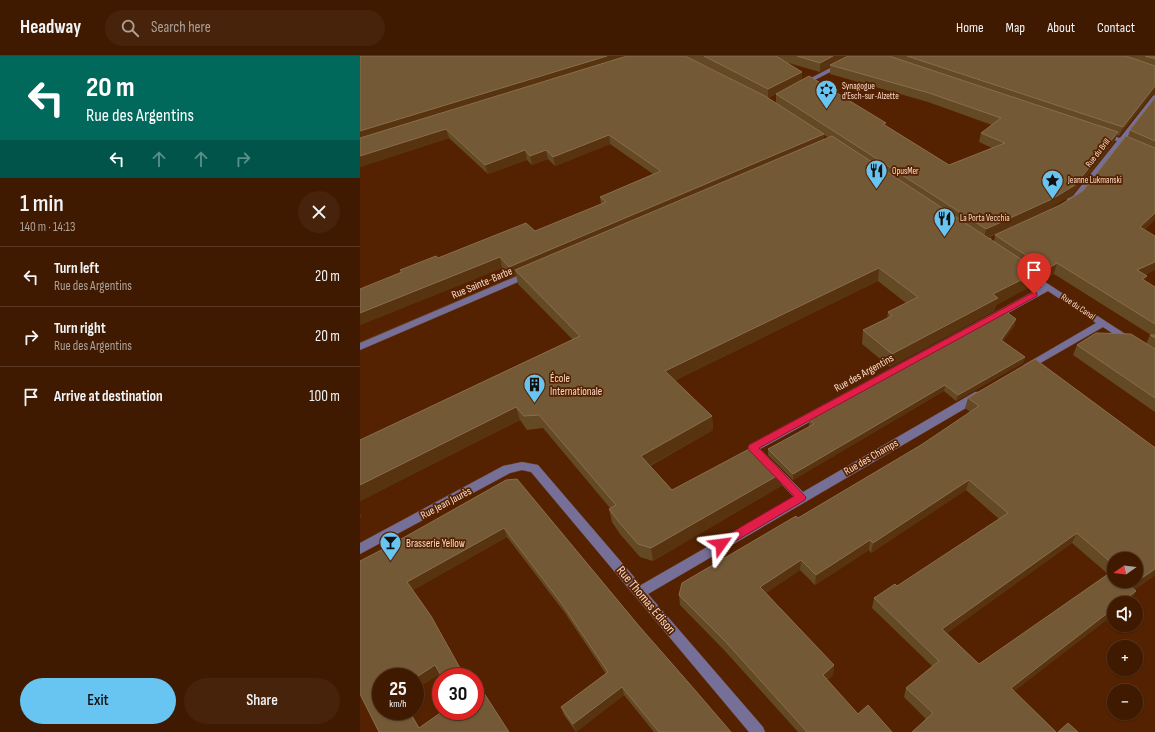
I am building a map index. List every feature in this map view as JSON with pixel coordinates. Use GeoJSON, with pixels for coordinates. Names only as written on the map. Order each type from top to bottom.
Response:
{"type":"FeatureCollection","features":[{"type":"Feature","properties":{"kind":"street"},"geometry":{"type":"LineString","coordinates":[[795,88],[858,56]]}},
{"type":"Feature","properties":{"kind":"street","name":"Rue du Brill"},"geometry":{"type":"LineString","coordinates":[[1064,205],[1076,198],[1155,97]]}},
{"type":"Feature","properties":{"kind":"street"},"geometry":{"type":"LineString","coordinates":[[1091,130],[1120,140],[1155,157]]}},
{"type":"Feature","properties":{"kind":"street","name":"Rue du Canal"},"geometry":{"type":"LineString","coordinates":[[1016,265],[1135,345]]}},
{"type":"Feature","properties":{"kind":"street","name":"Rue Sainte-Barbe"},"geometry":{"type":"LineString","coordinates":[[360,347],[535,272]]}},
{"type":"Feature","properties":{"kind":"street","name":"Rue des Argentins"},"geometry":{"type":"LineString","coordinates":[[801,497],[753,448],[1048,287]]}},
{"type":"Feature","properties":{"kind":"street"},"geometry":{"type":"LineString","coordinates":[[1021,370],[1103,323]]}},
{"type":"Feature","properties":{"kind":"street","name":"Rue des Champs"},"geometry":{"type":"LineString","coordinates":[[640,592],[986,390]]}},
{"type":"Feature","properties":{"kind":"street","name":"Rue Jean Jaurès"},"geometry":{"type":"LineString","coordinates":[[360,549],[507,469],[522,466],[534,468]]}},
{"type":"Feature","properties":{"kind":"street","name":"Rue Thomas Edison"},"geometry":{"type":"LineString","coordinates":[[534,468],[758,732]]}},
{"type":"Feature","properties":{"kind":"path"},"geometry":{"type":"LineString","coordinates":[[979,231],[999,244]]}},
{"type":"Feature","properties":{"kind":"building"},"geometry":{"type":"Polygon","coordinates":[[[360,56],[607,56],[360,131],[360,56]]]}},
{"type":"Feature","properties":{"kind":"building"},"geometry":{"type":"Polygon","coordinates":[[[627,56],[685,56],[765,96],[824,134],[509,267],[500,257],[360,313],[360,289],[402,272],[400,270],[436,256],[438,258],[526,223],[535,231],[606,202],[600,197],[661,171],[609,135],[553,157],[546,150],[530,156],[525,150],[485,165],[446,129],[360,156],[360,138],[627,56]]]}},
{"type":"Feature","properties":{"kind":"building"},"geometry":{"type":"Polygon","coordinates":[[[704,56],[776,56],[802,72],[768,89],[704,56]]]}},
{"type":"Feature","properties":{"kind":"building"},"geometry":{"type":"Polygon","coordinates":[[[797,56],[833,56],[820,63],[797,56]]]}},
{"type":"Feature","properties":{"kind":"building"},"geometry":{"type":"Polygon","coordinates":[[[848,56],[889,56],[1118,132],[1075,185],[1052,199],[986,229],[776,94],[809,76],[886,123],[883,124],[949,165],[1005,143],[981,133],[1001,118],[929,93],[830,65],[848,56]]]}},
{"type":"Feature","properties":{"kind":"building"},"geometry":{"type":"Polygon","coordinates":[[[907,56],[1126,56],[1155,66],[1155,86],[1123,127],[907,56]]]}},
{"type":"Feature","properties":{"kind":"building"},"geometry":{"type":"Polygon","coordinates":[[[1145,56],[1155,56],[1155,59],[1145,56]]]}},
{"type":"Feature","properties":{"kind":"building"},"geometry":{"type":"Polygon","coordinates":[[[1155,98],[1155,141],[1130,130],[1155,98]]]}},
{"type":"Feature","properties":{"kind":"building"},"geometry":{"type":"Polygon","coordinates":[[[832,136],[1039,271],[993,294],[998,298],[892,354],[863,330],[892,316],[888,312],[918,297],[879,268],[665,371],[712,416],[641,456],[672,490],[751,448],[753,450],[757,448],[782,473],[651,548],[638,544],[618,521],[609,509],[616,505],[539,415],[524,416],[516,407],[360,485],[360,440],[580,336],[515,270],[832,136]]]}},
{"type":"Feature","properties":{"kind":"building"},"geometry":{"type":"Polygon","coordinates":[[[1126,136],[1155,148],[1155,213],[1140,227],[1155,236],[1155,262],[1137,270],[1147,276],[1142,279],[1155,287],[1155,324],[1057,263],[1047,269],[995,235],[1060,205],[1083,191],[1126,136]]]}},
{"type":"Feature","properties":{"kind":"building"},"geometry":{"type":"Polygon","coordinates":[[[1005,311],[1016,319],[1001,340],[1025,357],[958,395],[945,385],[793,474],[768,449],[814,424],[809,420],[1005,311]]]}},
{"type":"Feature","properties":{"kind":"building"},"geometry":{"type":"Polygon","coordinates":[[[1096,333],[1131,334],[1155,349],[1155,398],[1077,345],[1096,333]]]}},
{"type":"Feature","properties":{"kind":"building"},"geometry":{"type":"Polygon","coordinates":[[[1035,359],[1155,447],[1155,569],[1143,577],[1143,552],[1107,552],[1107,559],[1077,533],[942,629],[979,664],[1107,575],[1107,588],[1132,588],[1136,591],[1129,596],[1107,596],[1107,613],[1011,688],[1056,732],[912,732],[933,713],[906,688],[939,661],[874,598],[895,584],[897,586],[1008,513],[969,480],[873,543],[870,540],[816,575],[801,560],[760,587],[834,665],[823,675],[858,714],[868,705],[892,732],[807,732],[725,641],[679,595],[682,583],[796,516],[798,518],[921,445],[979,406],[968,398],[1035,359]]]}},
{"type":"Feature","properties":{"kind":"building"},"geometry":{"type":"Polygon","coordinates":[[[517,479],[639,626],[731,732],[659,732],[622,687],[573,724],[561,707],[608,672],[562,604],[504,528],[407,582],[431,616],[460,668],[437,668],[435,665],[424,672],[424,668],[372,668],[372,718],[360,694],[360,561],[506,480],[517,479]]]}},
{"type":"Feature","properties":{"kind":"building"},"geometry":{"type":"Polygon","coordinates":[[[484,693],[509,732],[379,732],[373,720],[414,720],[419,728],[432,719],[432,720],[484,720],[484,693]]]}},
{"type":"Feature","properties":{"kind":"building"},"geometry":{"type":"Polygon","coordinates":[[[1068,723],[1078,732],[1058,732],[1068,723]]]}},
{"type":"Feature","properties":{"kind":"place","name":"Synagogue d'Esch-sur-Alzette"},"geometry":{"type":"Point","coordinates":[827,110]}},
{"type":"Feature","properties":{"kind":"place","name":"OpusMer"},"geometry":{"type":"Point","coordinates":[877,190]}},
{"type":"Feature","properties":{"kind":"place","name":"Jeanne Lukmanski"},"geometry":{"type":"Point","coordinates":[1052,200]}},
{"type":"Feature","properties":{"kind":"place","name":"La Porta Vecchia"},"geometry":{"type":"Point","coordinates":[944,238]}},
{"type":"Feature","properties":{"kind":"place","name":"École Internationale"},"geometry":{"type":"Point","coordinates":[534,404]}},
{"type":"Feature","properties":{"kind":"place","name":"Brasserie Yellow"},"geometry":{"type":"Point","coordinates":[391,562]}},
{"type":"Feature","properties":{"kind":"route"},"geometry":{"type":"LineString","coordinates":[[721,544],[801,497],[753,448],[1034,294]]}}]}
